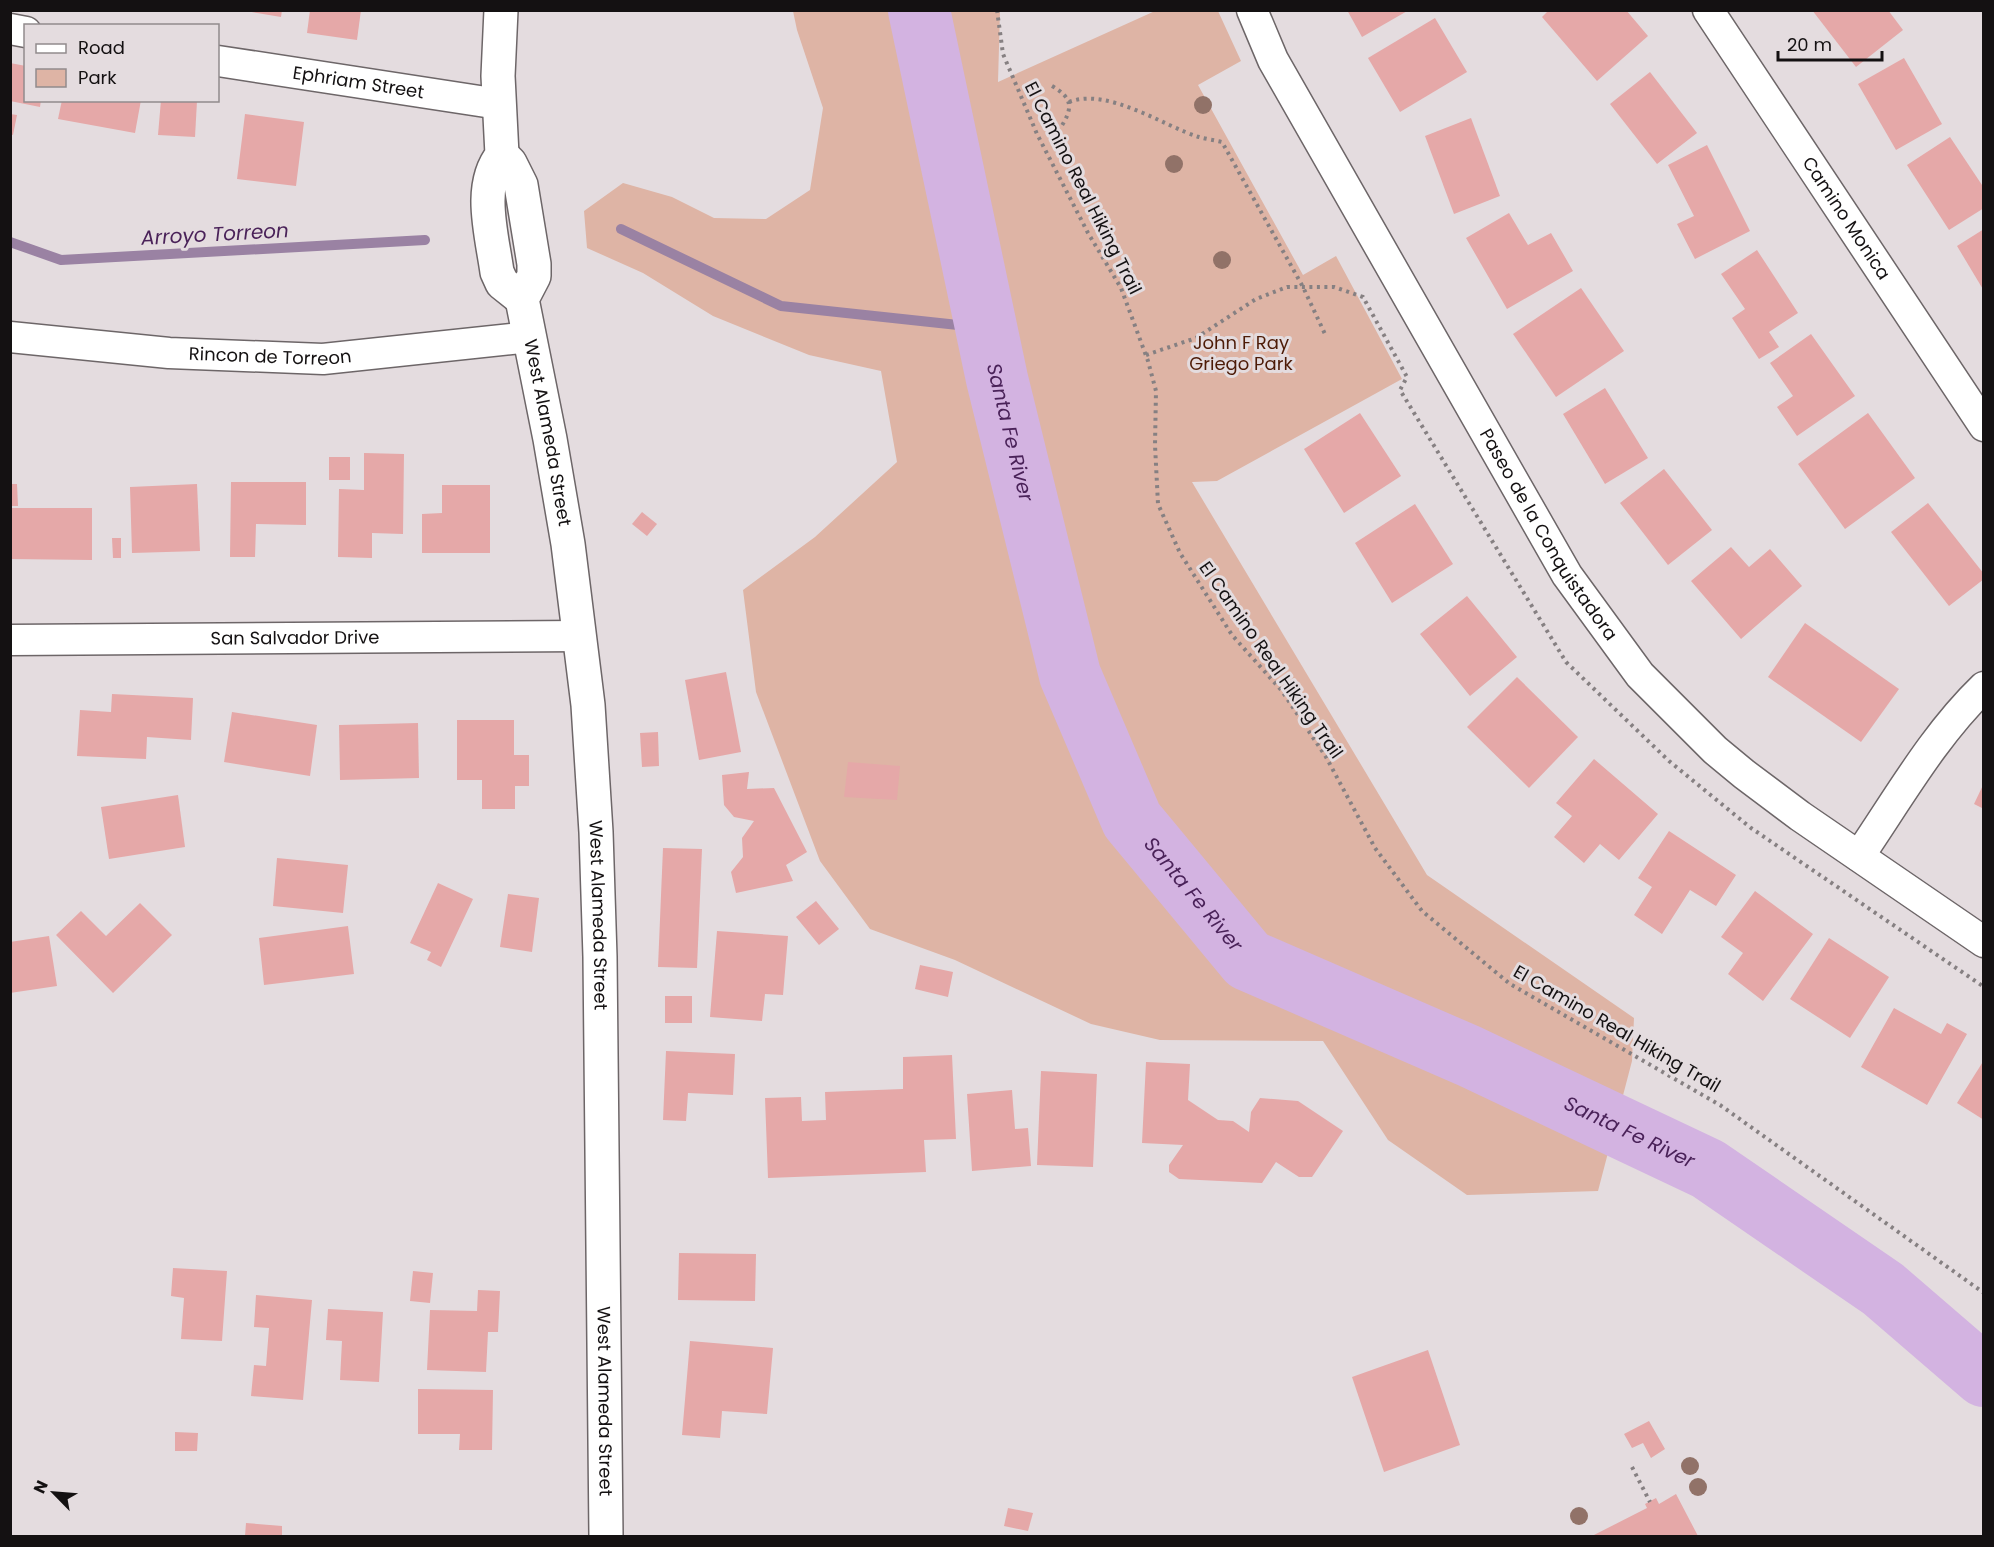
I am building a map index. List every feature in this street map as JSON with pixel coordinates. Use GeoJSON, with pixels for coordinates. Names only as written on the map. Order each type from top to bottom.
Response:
{"type":"FeatureCollection","features":[{"type":"Feature","properties":{"kind":"street","name":"West Alameda Street"},"geometry":{"type":"LineString","coordinates":[[501,10],[499,104],[502,155],[494,165],[487,192],[495,262],[502,283],[522,299],[530,337],[560,497],[580,636],[593,767],[599,904],[606,1536]]}},
{"type":"Feature","properties":{"kind":"street","name":"Paseo de la Conquistadora"},"geometry":{"type":"LineString","coordinates":[[1252,10],[1273,60],[1567,575],[1640,675],[1715,750],[1800,816],[1983,942]]}},
{"type":"Feature","properties":{"kind":"street","name":"Camino Monica"},"geometry":{"type":"LineString","coordinates":[[1708,10],[1983,426]]}},
{"type":"Feature","properties":{"kind":"street","name":"Ephriam Street"},"geometry":{"type":"LineString","coordinates":[[219,61],[499,104]]}},
{"type":"Feature","properties":{"kind":"street","name":"Rincon de Torreon"},"geometry":{"type":"LineString","coordinates":[[10,337],[169,353],[322,359],[530,337]]}},
{"type":"Feature","properties":{"kind":"street","name":"San Salvador Drive"},"geometry":{"type":"LineString","coordinates":[[10,640],[580,636]]}},
{"type":"Feature","properties":{"kind":"street"},"geometry":{"type":"LineString","coordinates":[[1859,856],[1941,737],[1966,704],[1983,687]]}},
{"type":"Feature","properties":{"kind":"path","name":"El Camino Real Hiking Trail"},"geometry":{"type":"LineString","coordinates":[[997,10],[1003,54],[1037,134],[1088,232],[1121,288],[1148,361],[1156,392],[1155,446],[1158,504],[1180,553],[1232,635],[1282,691],[1326,757],[1374,848],[1422,911],[1510,984],[1720,1105],[1983,1293]]}},
{"type":"Feature","properties":{"kind":"path"},"geometry":{"type":"LineString","coordinates":[[1052,86],[1062,92],[1069,102],[1070,114],[1061,127]]}},
{"type":"Feature","properties":{"kind":"path"},"geometry":{"type":"LineString","coordinates":[[1069,102],[1099,100],[1138,110],[1198,137],[1222,142],[1303,287],[1325,334]]}},
{"type":"Feature","properties":{"kind":"path"},"geometry":{"type":"LineString","coordinates":[[1632,1467],[1650,1502]]}},
{"type":"Feature","properties":{"kind":"green space","name":"John F Ray Griego Park"},"geometry":{"type":"Polygon","coordinates":[[[793,11],[1000,11],[998,82],[1155,11],[1218,11],[1241,61],[1198,85],[1303,275],[1336,256],[1402,379],[1217,481],[1192,482],[1427,875],[1634,1018],[1632,1061],[1598,1191],[1467,1195],[1388,1140],[1323,1041],[1160,1040],[1091,1024],[955,960],[870,929],[820,861],[756,692],[743,590],[815,537],[897,462],[881,371],[809,355],[713,316],[643,273],[587,248],[584,211],[623,183],[672,197],[714,218],[766,219],[810,190],[823,108],[793,11]]]}},
{"type":"Feature","properties":{"kind":"building"},"geometry":{"type":"Polygon","coordinates":[[[240,10],[282,10],[281,17],[240,10]]]}},
{"type":"Feature","properties":{"kind":"building"},"geometry":{"type":"Polygon","coordinates":[[[310,10],[361,10],[357,40],[307,33],[310,10]]]}},
{"type":"Feature","properties":{"kind":"building"},"geometry":{"type":"Polygon","coordinates":[[[1347,10],[1409,10],[1362,37],[1347,10]]]}},
{"type":"Feature","properties":{"kind":"building"},"geometry":{"type":"Polygon","coordinates":[[[1549,10],[1626,10],[1648,36],[1597,81],[1542,17],[1549,10]]]}},
{"type":"Feature","properties":{"kind":"building"},"geometry":{"type":"Polygon","coordinates":[[[1812,10],[1888,10],[1903,30],[1856,67],[1812,10]]]}},
{"type":"Feature","properties":{"kind":"building"},"geometry":{"type":"Polygon","coordinates":[[[1435,18],[1467,72],[1400,112],[1368,58],[1435,18]]]}},
{"type":"Feature","properties":{"kind":"building"},"geometry":{"type":"Polygon","coordinates":[[[1904,58],[1942,124],[1896,150],[1858,84],[1904,58]]]}},
{"type":"Feature","properties":{"kind":"building"},"geometry":{"type":"Polygon","coordinates":[[[10,63],[24,66],[24,102],[41,102],[40,107],[10,101],[10,63]]]}},
{"type":"Feature","properties":{"kind":"building"},"geometry":{"type":"Polygon","coordinates":[[[1650,72],[1697,133],[1657,164],[1610,104],[1650,72]]]}},
{"type":"Feature","properties":{"kind":"building"},"geometry":{"type":"Polygon","coordinates":[[[62,102],[141,102],[135,133],[58,119],[62,102]]]}},
{"type":"Feature","properties":{"kind":"building"},"geometry":{"type":"Polygon","coordinates":[[[161,102],[197,102],[195,137],[158,135],[161,102]]]}},
{"type":"Feature","properties":{"kind":"building"},"geometry":{"type":"Polygon","coordinates":[[[10,114],[17,115],[13,135],[10,134],[10,114]]]}},
{"type":"Feature","properties":{"kind":"building"},"geometry":{"type":"Polygon","coordinates":[[[245,114],[304,122],[296,186],[237,179],[245,114]]]}},
{"type":"Feature","properties":{"kind":"building"},"geometry":{"type":"Polygon","coordinates":[[[1471,118],[1500,196],[1454,214],[1425,136],[1471,118]]]}},
{"type":"Feature","properties":{"kind":"building"},"geometry":{"type":"Polygon","coordinates":[[[1950,137],[1984,188],[1984,208],[1949,230],[1907,165],[1950,137]]]}},
{"type":"Feature","properties":{"kind":"building"},"geometry":{"type":"Polygon","coordinates":[[[1707,145],[1750,231],[1695,259],[1677,224],[1694,216],[1668,165],[1707,145]]]}},
{"type":"Feature","properties":{"kind":"building"},"geometry":{"type":"Polygon","coordinates":[[[1509,213],[1528,245],[1551,233],[1573,271],[1507,309],[1466,238],[1509,213]]]}},
{"type":"Feature","properties":{"kind":"building"},"geometry":{"type":"Polygon","coordinates":[[[1984,229],[1984,291],[1957,246],[1984,229]]]}},
{"type":"Feature","properties":{"kind":"building"},"geometry":{"type":"Polygon","coordinates":[[[1757,250],[1798,313],[1769,332],[1779,347],[1759,359],[1732,318],[1745,309],[1721,274],[1757,250]]]}},
{"type":"Feature","properties":{"kind":"building"},"geometry":{"type":"Polygon","coordinates":[[[1581,288],[1624,351],[1556,397],[1513,334],[1581,288]]]}},
{"type":"Feature","properties":{"kind":"building"},"geometry":{"type":"Polygon","coordinates":[[[1811,334],[1855,396],[1797,436],[1777,407],[1793,396],[1770,363],[1811,334]]]}},
{"type":"Feature","properties":{"kind":"building"},"geometry":{"type":"Polygon","coordinates":[[[1605,388],[1648,458],[1605,484],[1563,414],[1605,388]]]}},
{"type":"Feature","properties":{"kind":"building"},"geometry":{"type":"Polygon","coordinates":[[[1360,413],[1401,476],[1344,513],[1304,449],[1360,413]]]}},
{"type":"Feature","properties":{"kind":"building"},"geometry":{"type":"Polygon","coordinates":[[[1868,413],[1915,478],[1845,529],[1798,464],[1868,413]]]}},
{"type":"Feature","properties":{"kind":"building"},"geometry":{"type":"Polygon","coordinates":[[[364,453],[404,454],[403,534],[372,533],[372,558],[338,557],[339,489],[364,490],[364,453]]]}},
{"type":"Feature","properties":{"kind":"building"},"geometry":{"type":"Polygon","coordinates":[[[329,457],[350,457],[350,480],[329,480],[329,457]]]}},
{"type":"Feature","properties":{"kind":"building"},"geometry":{"type":"Polygon","coordinates":[[[1664,469],[1712,530],[1668,565],[1620,503],[1664,469]]]}},
{"type":"Feature","properties":{"kind":"building"},"geometry":{"type":"Polygon","coordinates":[[[231,482],[306,482],[306,525],[256,524],[255,557],[230,557],[231,482]]]}},
{"type":"Feature","properties":{"kind":"building"},"geometry":{"type":"Polygon","coordinates":[[[10,484],[17,484],[18,506],[10,506],[10,484]]]}},
{"type":"Feature","properties":{"kind":"building"},"geometry":{"type":"Polygon","coordinates":[[[197,484],[200,551],[132,553],[130,487],[197,484]]]}},
{"type":"Feature","properties":{"kind":"building"},"geometry":{"type":"Polygon","coordinates":[[[442,485],[490,485],[490,553],[422,553],[422,514],[442,513],[442,485]]]}},
{"type":"Feature","properties":{"kind":"building"},"geometry":{"type":"Polygon","coordinates":[[[1928,503],[1984,574],[1984,579],[1949,606],[1891,532],[1928,503]]]}},
{"type":"Feature","properties":{"kind":"building"},"geometry":{"type":"Polygon","coordinates":[[[1415,504],[1453,564],[1392,603],[1355,543],[1415,504]]]}},
{"type":"Feature","properties":{"kind":"building"},"geometry":{"type":"Polygon","coordinates":[[[10,508],[92,508],[92,560],[10,559],[10,508]]]}},
{"type":"Feature","properties":{"kind":"building"},"geometry":{"type":"Polygon","coordinates":[[[642,512],[657,524],[647,536],[632,524],[642,512]]]}},
{"type":"Feature","properties":{"kind":"building"},"geometry":{"type":"Polygon","coordinates":[[[112,538],[121,538],[121,558],[113,558],[112,538]]]}},
{"type":"Feature","properties":{"kind":"building"},"geometry":{"type":"Polygon","coordinates":[[[1731,547],[1749,567],[1770,549],[1802,586],[1741,639],[1691,581],[1731,547]]]}},
{"type":"Feature","properties":{"kind":"building"},"geometry":{"type":"Polygon","coordinates":[[[1467,596],[1517,657],[1470,696],[1420,634],[1467,596]]]}},
{"type":"Feature","properties":{"kind":"building"},"geometry":{"type":"Polygon","coordinates":[[[1805,623],[1899,689],[1861,742],[1768,677],[1805,623]]]}},
{"type":"Feature","properties":{"kind":"building"},"geometry":{"type":"Polygon","coordinates":[[[726,672],[741,752],[699,760],[685,680],[726,672]]]}},
{"type":"Feature","properties":{"kind":"building"},"geometry":{"type":"Polygon","coordinates":[[[1517,677],[1578,737],[1529,788],[1467,727],[1517,677]]]}},
{"type":"Feature","properties":{"kind":"building"},"geometry":{"type":"Polygon","coordinates":[[[112,694],[193,698],[191,740],[147,737],[146,759],[77,756],[80,710],[111,712],[112,694]]]}},
{"type":"Feature","properties":{"kind":"building"},"geometry":{"type":"Polygon","coordinates":[[[232,712],[317,725],[310,776],[224,762],[232,712]]]}},
{"type":"Feature","properties":{"kind":"building"},"geometry":{"type":"Polygon","coordinates":[[[457,720],[514,720],[514,755],[529,755],[529,786],[515,786],[515,809],[482,809],[482,780],[457,780],[457,720]]]}},
{"type":"Feature","properties":{"kind":"building"},"geometry":{"type":"Polygon","coordinates":[[[418,723],[419,778],[340,780],[339,725],[418,723]]]}},
{"type":"Feature","properties":{"kind":"building"},"geometry":{"type":"Polygon","coordinates":[[[658,732],[659,766],[642,767],[640,733],[658,732]]]}},
{"type":"Feature","properties":{"kind":"building"},"geometry":{"type":"Polygon","coordinates":[[[1594,759],[1658,814],[1619,860],[1600,844],[1584,863],[1554,837],[1572,816],[1556,803],[1594,759]]]}},
{"type":"Feature","properties":{"kind":"building"},"geometry":{"type":"Polygon","coordinates":[[[848,762],[900,766],[897,800],[844,797],[848,762]]]}},
{"type":"Feature","properties":{"kind":"building"},"geometry":{"type":"Polygon","coordinates":[[[749,772],[747,789],[774,788],[807,852],[786,865],[793,881],[736,893],[731,872],[743,857],[742,838],[754,821],[734,817],[724,805],[722,775],[749,772]]]}},
{"type":"Feature","properties":{"kind":"building"},"geometry":{"type":"Polygon","coordinates":[[[1984,783],[1984,809],[1974,804],[1984,783]]]}},
{"type":"Feature","properties":{"kind":"building"},"geometry":{"type":"Polygon","coordinates":[[[178,795],[185,847],[109,859],[101,807],[178,795]]]}},
{"type":"Feature","properties":{"kind":"building"},"geometry":{"type":"Polygon","coordinates":[[[1669,831],[1736,875],[1716,906],[1690,890],[1662,934],[1634,915],[1652,887],[1638,878],[1669,831]]]}},
{"type":"Feature","properties":{"kind":"building"},"geometry":{"type":"Polygon","coordinates":[[[663,848],[702,849],[697,968],[658,967],[663,848]]]}},
{"type":"Feature","properties":{"kind":"building"},"geometry":{"type":"Polygon","coordinates":[[[277,858],[348,865],[343,913],[273,906],[277,858]]]}},
{"type":"Feature","properties":{"kind":"building"},"geometry":{"type":"Polygon","coordinates":[[[438,883],[473,899],[441,967],[427,960],[431,952],[410,943],[438,883]]]}},
{"type":"Feature","properties":{"kind":"building"},"geometry":{"type":"Polygon","coordinates":[[[1755,891],[1813,934],[1763,1001],[1728,974],[1743,953],[1721,937],[1755,891]]]}},
{"type":"Feature","properties":{"kind":"building"},"geometry":{"type":"Polygon","coordinates":[[[508,894],[539,898],[532,952],[500,947],[508,894]]]}},
{"type":"Feature","properties":{"kind":"building"},"geometry":{"type":"Polygon","coordinates":[[[816,901],[839,929],[819,945],[796,917],[816,901]]]}},
{"type":"Feature","properties":{"kind":"building"},"geometry":{"type":"Polygon","coordinates":[[[140,903],[172,935],[113,993],[56,935],[81,911],[106,936],[140,903]]]}},
{"type":"Feature","properties":{"kind":"building"},"geometry":{"type":"Polygon","coordinates":[[[348,926],[354,974],[264,985],[259,938],[348,926]]]}},
{"type":"Feature","properties":{"kind":"building"},"geometry":{"type":"Polygon","coordinates":[[[717,931],[788,936],[783,995],[765,994],[762,1021],[710,1017],[717,931]]]}},
{"type":"Feature","properties":{"kind":"building"},"geometry":{"type":"Polygon","coordinates":[[[49,936],[57,986],[10,993],[10,942],[49,936]]]}},
{"type":"Feature","properties":{"kind":"building"},"geometry":{"type":"Polygon","coordinates":[[[1829,938],[1889,977],[1850,1038],[1790,999],[1829,938]]]}},
{"type":"Feature","properties":{"kind":"building"},"geometry":{"type":"Polygon","coordinates":[[[920,965],[953,972],[948,997],[915,989],[920,965]]]}},
{"type":"Feature","properties":{"kind":"building"},"geometry":{"type":"Polygon","coordinates":[[[665,996],[692,996],[692,1023],[665,1023],[665,996]]]}},
{"type":"Feature","properties":{"kind":"building"},"geometry":{"type":"Polygon","coordinates":[[[1894,1008],[1941,1034],[1947,1023],[1967,1034],[1927,1105],[1861,1067],[1894,1008]]]}},
{"type":"Feature","properties":{"kind":"building"},"geometry":{"type":"Polygon","coordinates":[[[666,1051],[735,1054],[733,1095],[688,1093],[686,1121],[663,1120],[666,1051]]]}},
{"type":"Feature","properties":{"kind":"building"},"geometry":{"type":"Polygon","coordinates":[[[952,1055],[956,1139],[924,1140],[926,1172],[768,1178],[765,1098],[801,1097],[802,1121],[826,1120],[825,1092],[903,1089],[903,1057],[952,1055]]]}},
{"type":"Feature","properties":{"kind":"building"},"geometry":{"type":"Polygon","coordinates":[[[1984,1060],[1984,1120],[1957,1103],[1984,1060]]]}},
{"type":"Feature","properties":{"kind":"building"},"geometry":{"type":"Polygon","coordinates":[[[1146,1062],[1190,1064],[1188,1100],[1218,1120],[1233,1121],[1249,1132],[1251,1112],[1260,1098],[1298,1101],[1343,1131],[1312,1177],[1299,1177],[1276,1162],[1262,1183],[1179,1179],[1169,1172],[1169,1165],[1183,1145],[1142,1143],[1146,1062]]]}},
{"type":"Feature","properties":{"kind":"building"},"geometry":{"type":"Polygon","coordinates":[[[1041,1071],[1097,1074],[1093,1167],[1037,1165],[1041,1071]]]}},
{"type":"Feature","properties":{"kind":"building"},"geometry":{"type":"Polygon","coordinates":[[[1012,1090],[1015,1129],[1028,1128],[1031,1166],[972,1171],[967,1094],[1012,1090]]]}},
{"type":"Feature","properties":{"kind":"building"},"geometry":{"type":"Polygon","coordinates":[[[679,1253],[756,1254],[755,1301],[678,1300],[679,1253]]]}},
{"type":"Feature","properties":{"kind":"building"},"geometry":{"type":"Polygon","coordinates":[[[173,1268],[227,1271],[222,1341],[181,1339],[184,1298],[171,1296],[173,1268]]]}},
{"type":"Feature","properties":{"kind":"building"},"geometry":{"type":"Polygon","coordinates":[[[413,1271],[433,1273],[430,1303],[410,1301],[413,1271]]]}},
{"type":"Feature","properties":{"kind":"building"},"geometry":{"type":"Polygon","coordinates":[[[478,1290],[500,1291],[498,1332],[488,1332],[486,1372],[427,1370],[430,1310],[477,1311],[478,1290]]]}},
{"type":"Feature","properties":{"kind":"building"},"geometry":{"type":"Polygon","coordinates":[[[256,1295],[312,1300],[303,1400],[251,1396],[254,1365],[266,1366],[269,1328],[254,1327],[256,1295]]]}},
{"type":"Feature","properties":{"kind":"building"},"geometry":{"type":"Polygon","coordinates":[[[328,1309],[383,1312],[379,1382],[340,1380],[342,1341],[326,1340],[328,1309]]]}},
{"type":"Feature","properties":{"kind":"building"},"geometry":{"type":"Polygon","coordinates":[[[690,1341],[773,1348],[767,1414],[722,1411],[720,1438],[682,1435],[690,1341]]]}},
{"type":"Feature","properties":{"kind":"building"},"geometry":{"type":"Polygon","coordinates":[[[1428,1350],[1460,1445],[1384,1472],[1352,1377],[1428,1350]]]}},
{"type":"Feature","properties":{"kind":"building"},"geometry":{"type":"Polygon","coordinates":[[[418,1389],[493,1390],[492,1450],[459,1450],[460,1434],[418,1434],[418,1389]]]}},
{"type":"Feature","properties":{"kind":"building"},"geometry":{"type":"Polygon","coordinates":[[[1649,1421],[1665,1449],[1651,1458],[1643,1443],[1632,1448],[1624,1434],[1649,1421]]]}},
{"type":"Feature","properties":{"kind":"building"},"geometry":{"type":"Polygon","coordinates":[[[175,1432],[198,1433],[197,1451],[175,1451],[175,1432]]]}},
{"type":"Feature","properties":{"kind":"building"},"geometry":{"type":"Polygon","coordinates":[[[1676,1494],[1698,1536],[1592,1536],[1647,1508],[1645,1504],[1656,1498],[1659,1504],[1676,1494]]]}},
{"type":"Feature","properties":{"kind":"building"},"geometry":{"type":"Polygon","coordinates":[[[1008,1508],[1033,1513],[1028,1531],[1004,1526],[1008,1508]]]}},
{"type":"Feature","properties":{"kind":"building"},"geometry":{"type":"Polygon","coordinates":[[[246,1523],[282,1526],[282,1536],[245,1536],[246,1523]]]}},
{"type":"Feature","properties":{"kind":"waterway","name":"Santa Fe River"},"geometry":{"type":"LineString","coordinates":[[919,10],[997,379],[1070,675],[1132,820],[1248,960],[1469,1056],[1708,1169],[1883,1289],[1984,1376]]}},
{"type":"Feature","properties":{"kind":"waterway"},"geometry":{"type":"LineString","coordinates":[[621,229],[781,306],[986,328]]}},
{"type":"Feature","properties":{"kind":"waterway","name":"Arroyo Torreon"},"geometry":{"type":"LineString","coordinates":[[10,242],[61,260],[425,240]]}}]}
